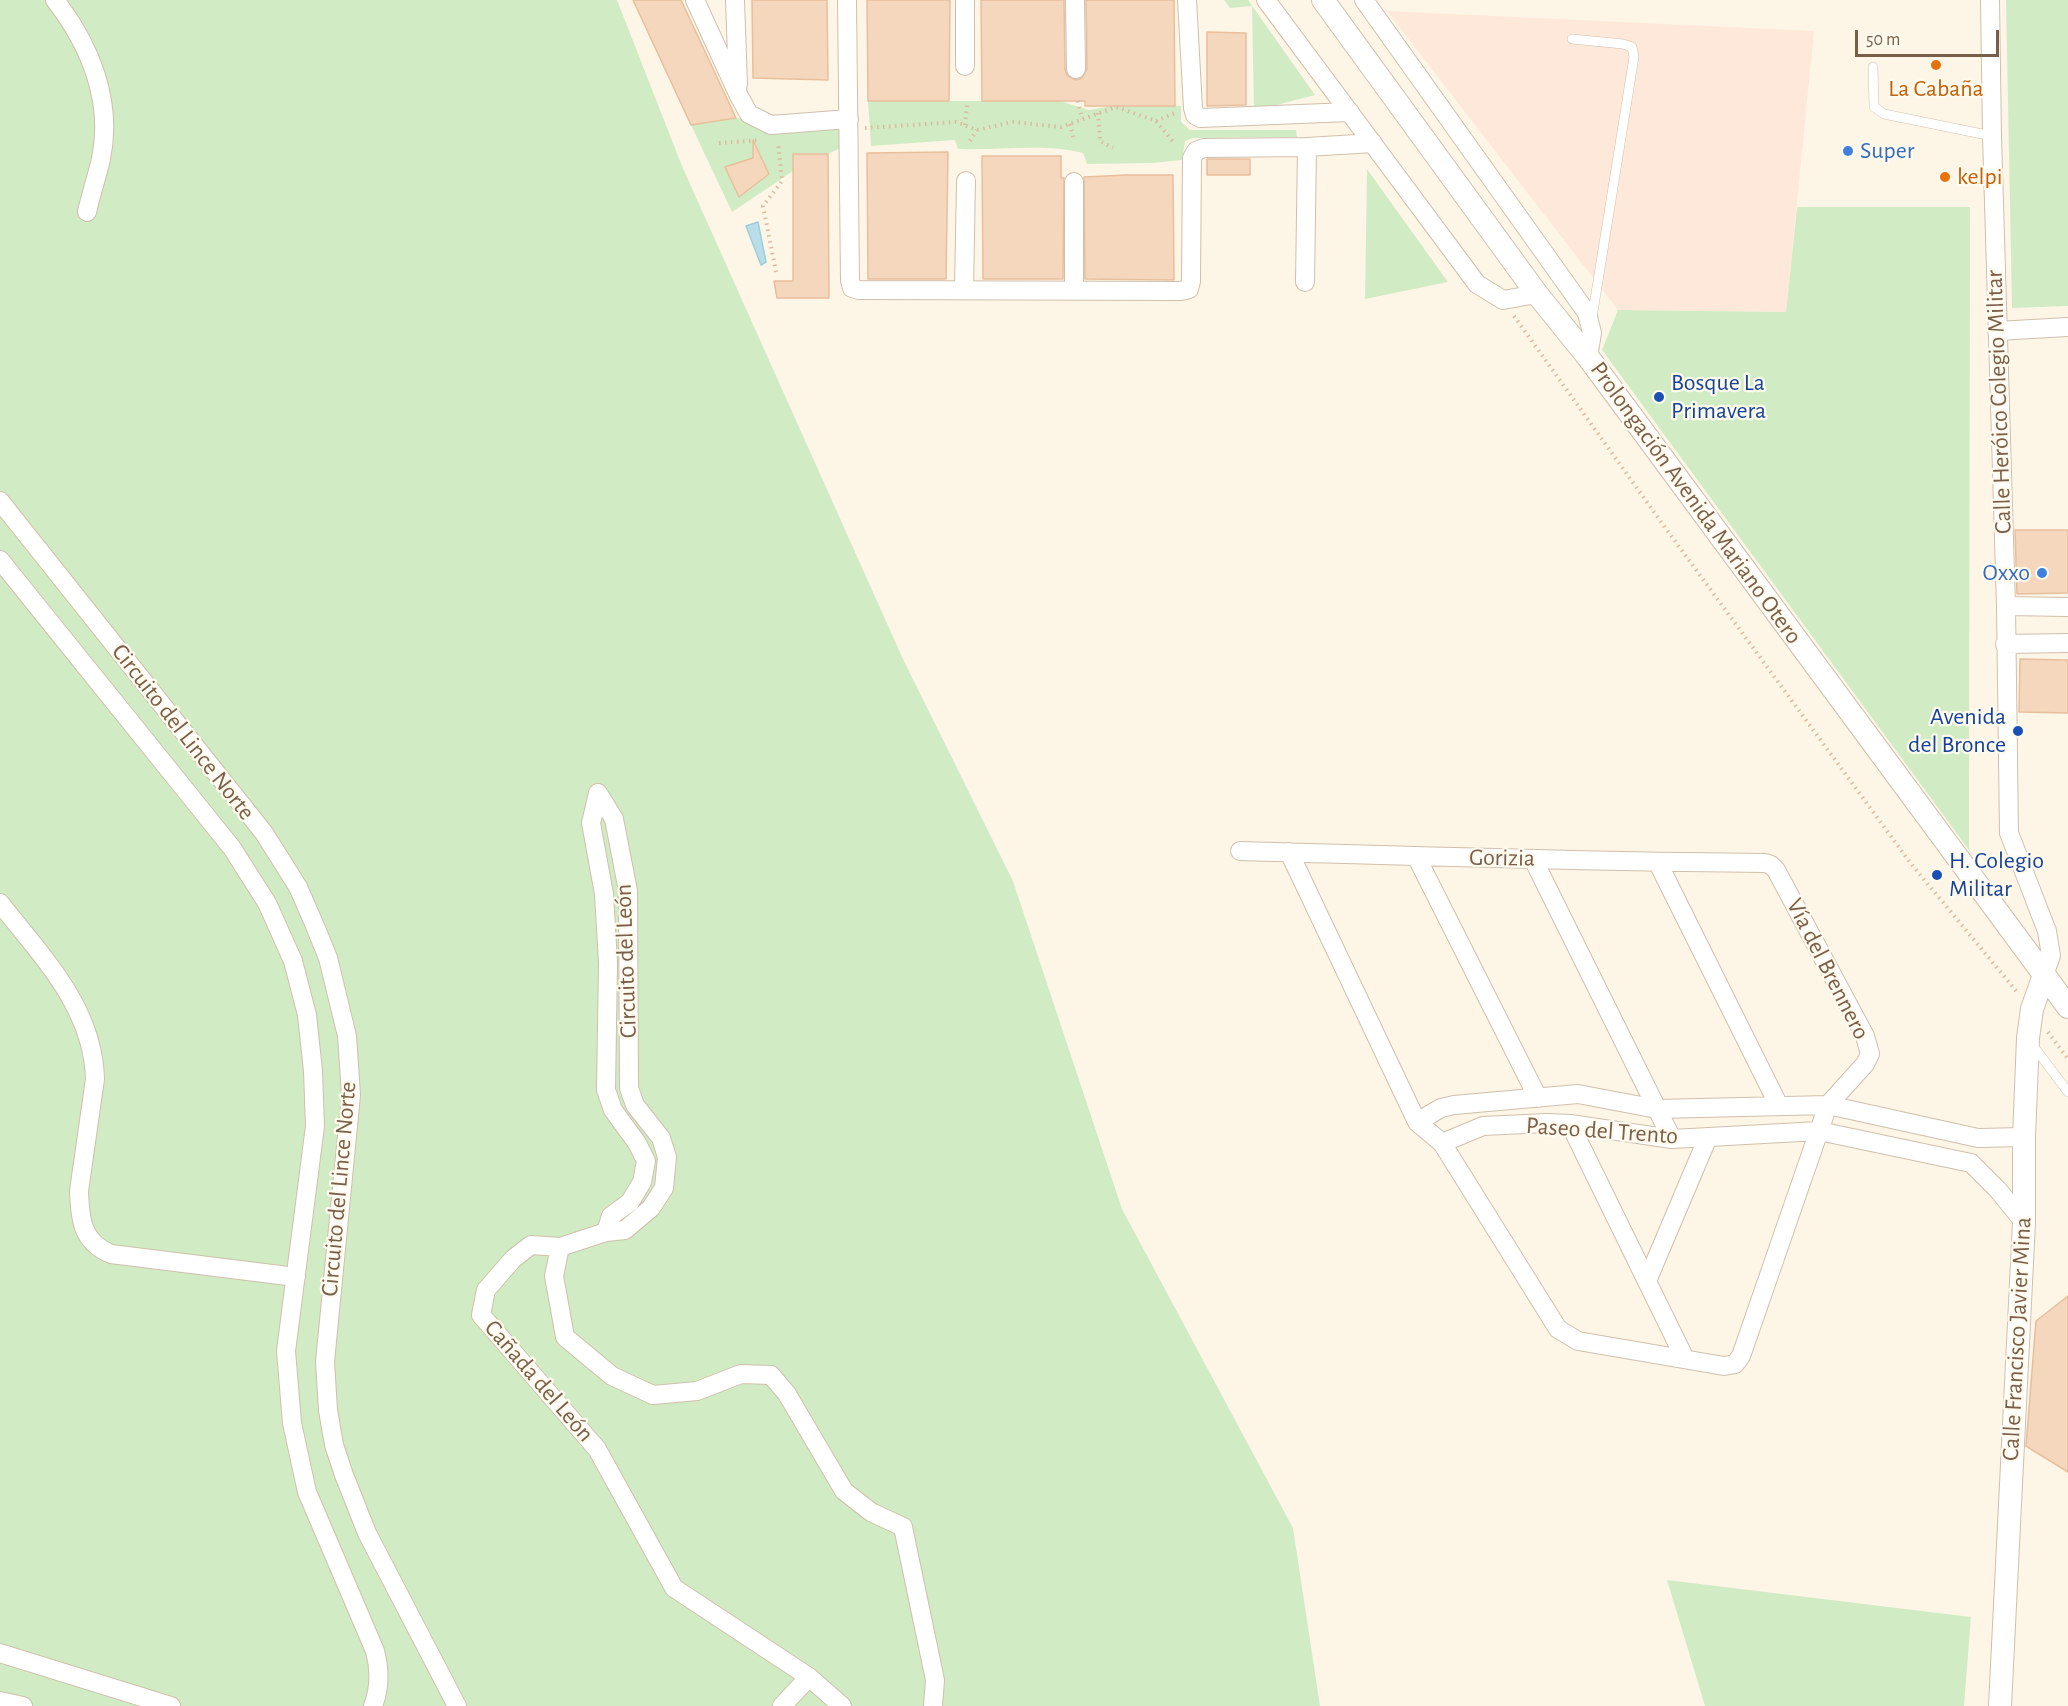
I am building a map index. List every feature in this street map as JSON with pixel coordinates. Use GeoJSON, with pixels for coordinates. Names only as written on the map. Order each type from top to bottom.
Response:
{"type":"FeatureCollection","features":[{"type":"Feature","properties":{"kind":"street"},"geometry":{"type":"LineString","coordinates":[[55,0],[78,33],[98,79],[104,121],[101,158],[87,212]]}},
{"type":"Feature","properties":{"kind":"street"},"geometry":{"type":"LineString","coordinates":[[695,0],[749,114],[771,125],[849,124]]}},
{"type":"Feature","properties":{"kind":"street"},"geometry":{"type":"LineString","coordinates":[[735,0],[739,96]]}},
{"type":"Feature","properties":{"kind":"street"},"geometry":{"type":"LineString","coordinates":[[847,0],[850,281],[852,288],[859,290],[1181,291],[1189,289],[1191,281],[1192,158],[1196,151],[1204,148],[1307,147],[1373,143]]}},
{"type":"Feature","properties":{"kind":"street"},"geometry":{"type":"LineString","coordinates":[[965,0],[965,66]]}},
{"type":"Feature","properties":{"kind":"street"},"geometry":{"type":"LineString","coordinates":[[1075,0],[1076,69]]}},
{"type":"Feature","properties":{"kind":"street"},"geometry":{"type":"LineString","coordinates":[[1187,0],[1195,115],[1200,118],[1350,112]]}},
{"type":"Feature","properties":{"kind":"street"},"geometry":{"type":"LineString","coordinates":[[1266,0],[1477,284],[1503,300],[1537,294]]}},
{"type":"Feature","properties":{"kind":"street","name":"Prolongación Avenida Mariano Otero"},"geometry":{"type":"LineString","coordinates":[[1323,0],[1537,294],[1588,357],[2068,1007]]}},
{"type":"Feature","properties":{"kind":"street"},"geometry":{"type":"LineString","coordinates":[[1364,0],[1587,313],[1591,323],[1592,345],[1588,357]]}},
{"type":"Feature","properties":{"kind":"street","name":"Calle Heróico Colegio Militar"},"geometry":{"type":"LineString","coordinates":[[1990,0],[2006,606],[2009,833],[2047,931],[2051,956],[2044,975]]}},
{"type":"Feature","properties":{"kind":"street"},"geometry":{"type":"LineString","coordinates":[[1305,282],[1307,147]]}},
{"type":"Feature","properties":{"kind":"street"},"geometry":{"type":"LineString","coordinates":[[964,290],[966,181]]}},
{"type":"Feature","properties":{"kind":"street"},"geometry":{"type":"LineString","coordinates":[[1074,182],[1074,290]]}},
{"type":"Feature","properties":{"kind":"street"},"geometry":{"type":"LineString","coordinates":[[1997,331],[2068,327]]}},
{"type":"Feature","properties":{"kind":"street","name":"Circuito del Lince Norte"},"geometry":{"type":"LineString","coordinates":[[0,501],[264,833],[298,887],[328,958],[347,1036],[351,1095],[329,1309],[326,1362],[328,1410],[334,1445],[367,1533],[457,1706]]}},
{"type":"Feature","properties":{"kind":"street","name":"Circuito del Lince Norte"},"geometry":{"type":"LineString","coordinates":[[0,560],[232,848],[267,903],[293,961],[307,1015],[313,1071],[315,1125],[286,1352],[288,1387],[294,1435],[307,1492],[375,1651],[379,1683],[374,1706]]}},
{"type":"Feature","properties":{"kind":"street"},"geometry":{"type":"LineString","coordinates":[[2006,606],[2068,607]]}},
{"type":"Feature","properties":{"kind":"street"},"geometry":{"type":"LineString","coordinates":[[2005,644],[2068,643]]}},
{"type":"Feature","properties":{"kind":"street","name":"Circuito del León"},"geometry":{"type":"LineString","coordinates":[[560,1247],[606,1232],[625,1230],[651,1208],[664,1188],[667,1157],[661,1138],[635,1105],[629,1088],[628,891],[614,819],[598,794],[591,822],[606,917],[608,963],[606,1090],[614,1110],[638,1143],[646,1161],[642,1182],[630,1202],[611,1216],[606,1232]]}},
{"type":"Feature","properties":{"kind":"street","name":"Gorizia"},"geometry":{"type":"LineString","coordinates":[[1240,851],[1765,863]]}},
{"type":"Feature","properties":{"kind":"street"},"geometry":{"type":"LineString","coordinates":[[1290,852],[1417,1122],[1442,1143],[1558,1329],[1578,1341],[1724,1366],[1735,1364],[1741,1356],[1828,1105]]}},
{"type":"Feature","properties":{"kind":"street"},"geometry":{"type":"LineString","coordinates":[[1416,856],[1538,1098]]}},
{"type":"Feature","properties":{"kind":"street"},"geometry":{"type":"LineString","coordinates":[[1533,859],[1672,1139]]}},
{"type":"Feature","properties":{"kind":"street"},"geometry":{"type":"LineString","coordinates":[[1658,862],[1779,1106]]}},
{"type":"Feature","properties":{"kind":"street","name":"Vía del Brennero"},"geometry":{"type":"LineString","coordinates":[[1765,863],[1776,870],[1865,1036],[1870,1054],[1865,1064],[1828,1105]]}},
{"type":"Feature","properties":{"kind":"street"},"geometry":{"type":"LineString","coordinates":[[0,903],[68,991],[81,1016],[90,1043],[95,1062],[95,1079],[79,1191],[82,1225],[94,1245],[111,1254],[296,1277]]}},
{"type":"Feature","properties":{"kind":"street","name":"Calle Francisco Javier Mina"},"geometry":{"type":"LineString","coordinates":[[2000,1706],[2024,1222],[2024,1137],[2028,1038],[2032,1009],[2044,975]]}},
{"type":"Feature","properties":{"kind":"street","name":"Paseo del Trento"},"geometry":{"type":"LineString","coordinates":[[1417,1122],[1441,1108],[1454,1105],[1578,1094],[1657,1109],[1828,1105],[1978,1138],[2024,1137]]}},
{"type":"Feature","properties":{"kind":"street","name":"Paseo del Trento"},"geometry":{"type":"LineString","coordinates":[[1442,1143],[1483,1126],[1547,1123],[1570,1124],[1672,1139],[1819,1131],[1971,1163]]}},
{"type":"Feature","properties":{"kind":"street"},"geometry":{"type":"LineString","coordinates":[[1570,1124],[1685,1359]]}},
{"type":"Feature","properties":{"kind":"street"},"geometry":{"type":"LineString","coordinates":[[1647,1281],[1708,1137]]}},
{"type":"Feature","properties":{"kind":"street"},"geometry":{"type":"LineString","coordinates":[[1978,1138],[1971,1163],[1998,1190],[2024,1222]]}},
{"type":"Feature","properties":{"kind":"street","name":"Cañada del León"},"geometry":{"type":"LineString","coordinates":[[842,1706],[809,1677],[674,1588],[597,1449],[481,1315],[486,1290],[513,1259],[531,1245],[560,1247],[554,1276],[565,1337],[612,1376],[653,1395],[697,1391],[741,1374],[771,1375],[787,1394],[844,1491],[871,1512],[903,1527],[935,1680],[933,1706]]}},
{"type":"Feature","properties":{"kind":"street"},"geometry":{"type":"LineString","coordinates":[[0,1653],[171,1706]]}},
{"type":"Feature","properties":{"kind":"street"},"geometry":{"type":"LineString","coordinates":[[782,1706],[809,1677]]}},
{"type":"Feature","properties":{"kind":"street"},"geometry":{"type":"LineString","coordinates":[[0,1701],[23,1706]]}},
{"type":"Feature","properties":{"kind":"lane"},"geometry":{"type":"LineString","coordinates":[[1572,39],[1623,44],[1632,47],[1634,57],[1591,323]]}},
{"type":"Feature","properties":{"kind":"lane"},"geometry":{"type":"LineString","coordinates":[[1872,67],[1874,107],[1878,111],[1992,136]]}},
{"type":"Feature","properties":{"kind":"lane"},"geometry":{"type":"LineString","coordinates":[[2028,1038],[2068,1092]]}},
{"type":"Feature","properties":{"kind":"path"},"geometry":{"type":"LineString","coordinates":[[1078,101],[1083,119]]}},
{"type":"Feature","properties":{"kind":"path"},"geometry":{"type":"LineString","coordinates":[[964,125],[967,105]]}},
{"type":"Feature","properties":{"kind":"path"},"geometry":{"type":"LineString","coordinates":[[849,124],[956,122],[977,130],[1013,122],[1061,127],[1116,107],[1156,121],[1175,144]]}},
{"type":"Feature","properties":{"kind":"path"},"geometry":{"type":"LineString","coordinates":[[1156,121],[1181,111]]}},
{"type":"Feature","properties":{"kind":"path"},"geometry":{"type":"LineString","coordinates":[[1098,113],[1100,141],[1113,148]]}},
{"type":"Feature","properties":{"kind":"path"},"geometry":{"type":"LineString","coordinates":[[1070,124],[1074,141]]}},
{"type":"Feature","properties":{"kind":"path"},"geometry":{"type":"LineString","coordinates":[[970,141],[977,130]]}},
{"type":"Feature","properties":{"kind":"path"},"geometry":{"type":"LineString","coordinates":[[776,272],[763,206],[782,181],[778,138]]}},
{"type":"Feature","properties":{"kind":"path"},"geometry":{"type":"LineString","coordinates":[[719,143],[766,139]]}},
{"type":"Feature","properties":{"kind":"path"},"geometry":{"type":"LineString","coordinates":[[1503,300],[1912,865],[2010,983]]}},
{"type":"Feature","properties":{"kind":"shaded area"},"geometry":{"type":"Polygon","coordinates":[[[1387,11],[1814,31],[1786,312],[1618,310],[1387,11]]]}},
{"type":"Feature","properties":{"kind":"green space"},"geometry":{"type":"Polygon","coordinates":[[[0,0],[617,0],[682,166],[903,659],[1013,881],[1122,1209],[1293,1528],[1320,1706],[0,1706],[0,0]]]}},
{"type":"Feature","properties":{"kind":"green space"},"geometry":{"type":"Polygon","coordinates":[[[1224,0],[1248,0],[1315,95],[1254,111],[1252,6],[1230,8],[1224,0]]]}},
{"type":"Feature","properties":{"kind":"green space"},"geometry":{"type":"Polygon","coordinates":[[[2006,0],[2068,0],[2068,306],[2012,308],[2006,0]]]}},
{"type":"Feature","properties":{"kind":"green space"},"geometry":{"type":"Polygon","coordinates":[[[868,101],[1060,101],[1089,110],[1128,103],[1181,106],[1181,122],[1190,130],[1296,130],[1297,137],[1193,138],[1185,141],[1182,160],[1153,163],[1087,164],[1083,153],[1068,150],[1052,148],[958,149],[955,140],[871,146],[868,101]]]}},
{"type":"Feature","properties":{"kind":"green space"},"geometry":{"type":"Polygon","coordinates":[[[736,118],[849,129],[849,144],[828,154],[793,154],[793,171],[732,212],[691,125],[736,118]]]}},
{"type":"Feature","properties":{"kind":"green space"},"geometry":{"type":"Polygon","coordinates":[[[1367,169],[1448,282],[1365,299],[1367,169]]]}},
{"type":"Feature","properties":{"kind":"green space"},"geometry":{"type":"Polygon","coordinates":[[[1797,207],[1970,207],[1969,850],[1602,350],[1618,310],[1786,312],[1797,207]]]}},
{"type":"Feature","properties":{"kind":"green space"},"geometry":{"type":"Polygon","coordinates":[[[1667,1580],[1971,1617],[1964,1706],[1705,1706],[1667,1580]]]}},
{"type":"Feature","properties":{"kind":"water"},"geometry":{"type":"Polygon","coordinates":[[[758,222],[766,262],[761,265],[746,226],[758,222]]]}},
{"type":"Feature","properties":{"kind":"building"},"geometry":{"type":"Polygon","coordinates":[[[633,0],[681,0],[736,118],[691,125],[633,0]]]}},
{"type":"Feature","properties":{"kind":"building"},"geometry":{"type":"Polygon","coordinates":[[[752,0],[827,0],[828,80],[753,78],[752,0]]]}},
{"type":"Feature","properties":{"kind":"building"},"geometry":{"type":"Polygon","coordinates":[[[867,0],[950,0],[949,101],[868,101],[867,0]]]}},
{"type":"Feature","properties":{"kind":"building"},"geometry":{"type":"Polygon","coordinates":[[[981,0],[1064,0],[1065,69],[1067,75],[1076,80],[1082,78],[1087,69],[1086,0],[1174,0],[1175,106],[1085,106],[1085,101],[982,101],[981,0]]]}},
{"type":"Feature","properties":{"kind":"building"},"geometry":{"type":"Polygon","coordinates":[[[1207,32],[1246,33],[1246,105],[1207,106],[1207,32]]]}},
{"type":"Feature","properties":{"kind":"building"},"geometry":{"type":"Polygon","coordinates":[[[753,140],[769,174],[739,197],[725,167],[753,158],[753,140]]]}},
{"type":"Feature","properties":{"kind":"building"},"geometry":{"type":"Polygon","coordinates":[[[948,152],[946,279],[868,279],[867,153],[948,152]]]}},
{"type":"Feature","properties":{"kind":"building"},"geometry":{"type":"Polygon","coordinates":[[[793,154],[828,154],[829,298],[777,298],[774,281],[793,281],[793,154]]]}},
{"type":"Feature","properties":{"kind":"building"},"geometry":{"type":"Polygon","coordinates":[[[982,156],[1061,156],[1061,178],[1064,178],[1063,279],[983,279],[982,156]]]}},
{"type":"Feature","properties":{"kind":"building"},"geometry":{"type":"Polygon","coordinates":[[[1207,159],[1250,159],[1250,175],[1207,175],[1207,159]]]}},
{"type":"Feature","properties":{"kind":"building"},"geometry":{"type":"Polygon","coordinates":[[[1173,175],[1174,280],[1085,279],[1084,177],[1173,175]]]}},
{"type":"Feature","properties":{"kind":"building","name":"Oxxo"},"geometry":{"type":"Polygon","coordinates":[[[2015,530],[2068,530],[2068,593],[2017,594],[2015,530]]]}},
{"type":"Feature","properties":{"kind":"building"},"geometry":{"type":"Polygon","coordinates":[[[2020,659],[2068,660],[2068,713],[2019,712],[2020,659]]]}},
{"type":"Feature","properties":{"kind":"building"},"geometry":{"type":"Polygon","coordinates":[[[2068,1296],[2068,1472],[2026,1446],[2036,1321],[2068,1296]]]}},
{"type":"Feature","properties":{"kind":"place","name":"La Cabaña"},"geometry":{"type":"Point","coordinates":[1936,65]}},
{"type":"Feature","properties":{"kind":"place","name":"Super"},"geometry":{"type":"Point","coordinates":[1848,151]}},
{"type":"Feature","properties":{"kind":"place","name":"kelpi"},"geometry":{"type":"Point","coordinates":[1945,177]}},
{"type":"Feature","properties":{"kind":"place","name":"Bosque La Primavera"},"geometry":{"type":"Point","coordinates":[1659,397]}},
{"type":"Feature","properties":{"kind":"place","name":"Oxxo"},"geometry":{"type":"Point","coordinates":[2042,573]}},
{"type":"Feature","properties":{"kind":"place","name":"Avenida del Bronce"},"geometry":{"type":"Point","coordinates":[2018,731]}},
{"type":"Feature","properties":{"kind":"place","name":"H. Colegio Militar"},"geometry":{"type":"Point","coordinates":[1937,875]}}]}
